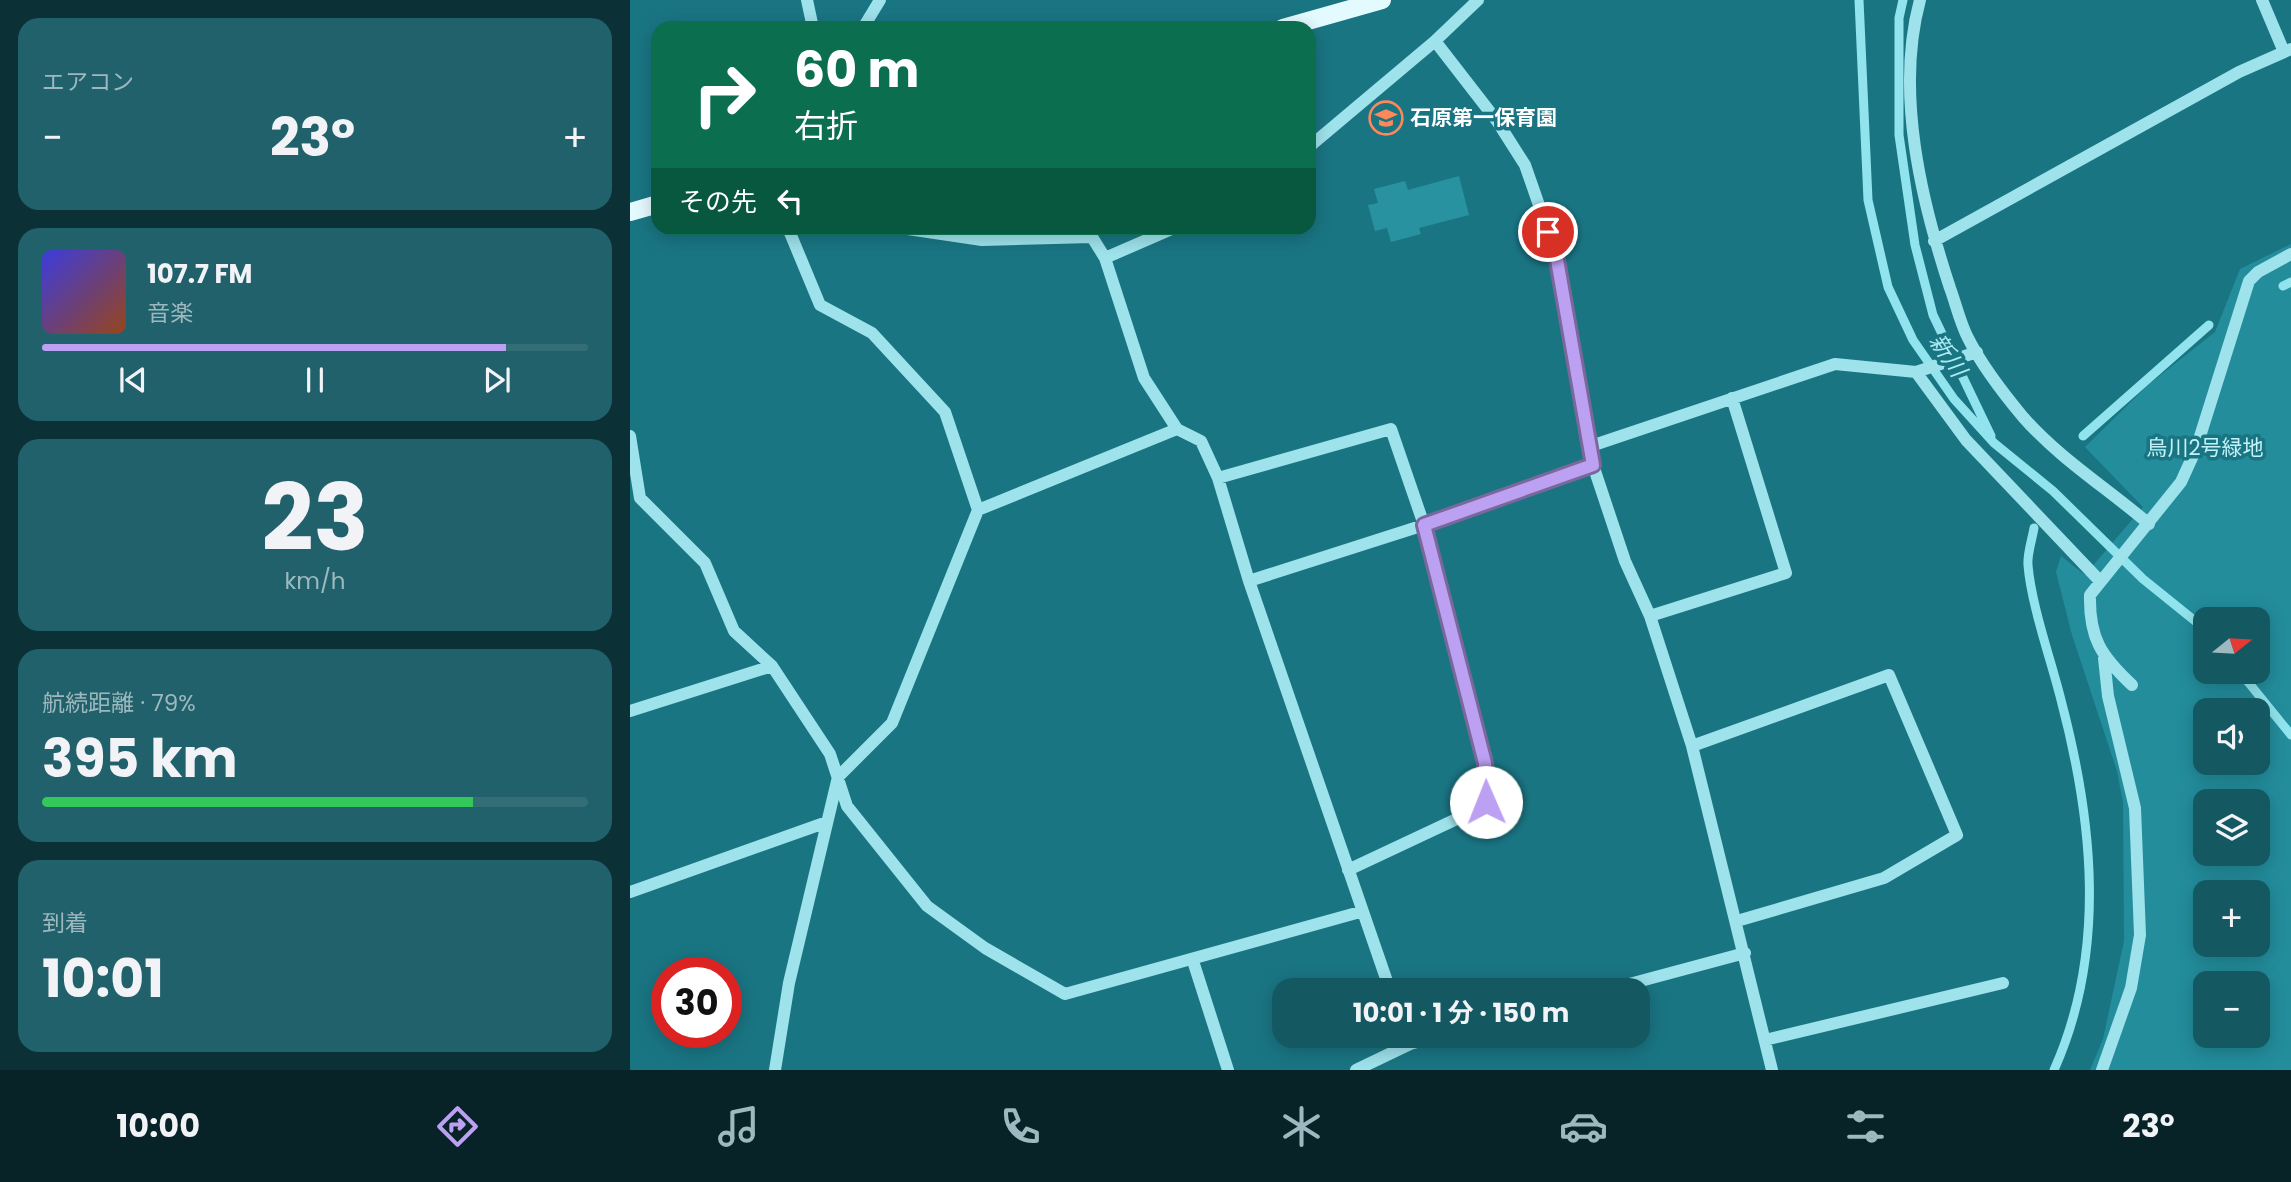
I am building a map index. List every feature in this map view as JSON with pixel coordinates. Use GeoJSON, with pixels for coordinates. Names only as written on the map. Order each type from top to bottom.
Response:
{"type":"FeatureCollection","features":[{"type":"Feature","properties":{"kind":"main road"},"geometry":{"type":"LineString","coordinates":[[1308,21],[1382,0]]}},
{"type":"Feature","properties":{"kind":"main road"},"geometry":{"type":"LineString","coordinates":[[630,212],[651,206]]}},
{"type":"Feature","properties":{"kind":"street"},"geometry":{"type":"LineString","coordinates":[[807,0],[812,21]]}},
{"type":"Feature","properties":{"kind":"street"},"geometry":{"type":"LineString","coordinates":[[867,21],[880,0]]}},
{"type":"Feature","properties":{"kind":"street"},"geometry":{"type":"LineString","coordinates":[[1316,141],[1435,41],[1478,0]]}},
{"type":"Feature","properties":{"kind":"street"},"geometry":{"type":"LineString","coordinates":[[1920,0],[1915,20],[1911,83],[1919,161],[1934,241],[1968,338],[2024,417],[2057,451],[2145,528]]}},
{"type":"Feature","properties":{"kind":"street"},"geometry":{"type":"LineString","coordinates":[[1934,241],[2239,72],[2288,51],[2262,0]]}},
{"type":"Feature","properties":{"kind":"street"},"geometry":{"type":"LineString","coordinates":[[1435,41],[1497,121],[1525,165],[1556,254],[1593,465],[1625,561],[1650,616],[1692,746],[1772,1070]]}},
{"type":"Feature","properties":{"kind":"street"},"geometry":{"type":"LineString","coordinates":[[775,1070],[789,983],[838,777],[892,723],[978,510],[945,412],[872,333],[820,305],[791,235]]}},
{"type":"Feature","properties":{"kind":"street"},"geometry":{"type":"LineString","coordinates":[[948,235],[982,240],[1092,237],[1105,258],[1144,377],[1177,429],[1201,441],[1218,478],[1249,581],[1360,912],[1385,978]]}},
{"type":"Feature","properties":{"kind":"street"},"geometry":{"type":"LineString","coordinates":[[1105,258],[1158,235]]}},
{"type":"Feature","properties":{"kind":"street"},"geometry":{"type":"LineString","coordinates":[[2102,1070],[2132,988],[2140,935],[2134,808],[2108,696],[2104,658],[2089,616],[2090,595],[2181,482],[2196,449],[2249,281],[2258,272],[2291,254]]}},
{"type":"Feature","properties":{"kind":"street"},"geometry":{"type":"LineString","coordinates":[[1591,446],[1835,364],[1916,372],[1977,352]]}},
{"type":"Feature","properties":{"kind":"street"},"geometry":{"type":"LineString","coordinates":[[1916,372],[1966,440],[2104,575]]}},
{"type":"Feature","properties":{"kind":"street"},"geometry":{"type":"LineString","coordinates":[[1650,616],[1786,573],[1732,398]]}},
{"type":"Feature","properties":{"kind":"street"},"geometry":{"type":"LineString","coordinates":[[978,510],[1177,429]]}},
{"type":"Feature","properties":{"kind":"street"},"geometry":{"type":"LineString","coordinates":[[1218,478],[1391,429],[1424,525],[1485,763],[1486,802],[1463,816],[1348,870]]}},
{"type":"Feature","properties":{"kind":"street"},"geometry":{"type":"LineString","coordinates":[[630,436],[640,498],[705,563],[734,631],[772,666],[830,754],[847,806],[928,906],[985,948],[1065,994],[1193,961],[1360,912]]}},
{"type":"Feature","properties":{"kind":"street"},"geometry":{"type":"LineString","coordinates":[[1249,581],[1424,525],[1593,465]]}},
{"type":"Feature","properties":{"kind":"street"},"geometry":{"type":"LineString","coordinates":[[2104,658],[2132,685]]}},
{"type":"Feature","properties":{"kind":"street"},"geometry":{"type":"LineString","coordinates":[[630,711],[772,666]]}},
{"type":"Feature","properties":{"kind":"street"},"geometry":{"type":"LineString","coordinates":[[1692,746],[1889,675],[1957,835],[1884,878],[1737,921]]}},
{"type":"Feature","properties":{"kind":"street"},"geometry":{"type":"LineString","coordinates":[[630,892],[827,822]]}},
{"type":"Feature","properties":{"kind":"street"},"geometry":{"type":"LineString","coordinates":[[1650,978],[1745,953]]}},
{"type":"Feature","properties":{"kind":"street"},"geometry":{"type":"LineString","coordinates":[[1193,961],[1228,1070]]}},
{"type":"Feature","properties":{"kind":"street"},"geometry":{"type":"LineString","coordinates":[[1765,1040],[2003,984]]}},
{"type":"Feature","properties":{"kind":"street"},"geometry":{"type":"LineString","coordinates":[[1356,1070],[1394,1048]]}},
{"type":"Feature","properties":{"kind":"green space","name":"烏川2号緑地"},"geometry":{"type":"Polygon","coordinates":[[[2291,244],[2291,1070],[2090,1070],[2103,1039],[2124,941],[2123,803],[2117,771],[2072,635],[2056,572],[2061,556],[2085,575],[2143,507],[2085,447],[2148,385],[2215,332],[2240,269],[2291,244]]]}},
{"type":"Feature","properties":{"kind":"building"},"geometry":{"type":"Polygon","coordinates":[[[1459,176],[1469,215],[1419,228],[1421,234],[1391,242],[1387,228],[1375,231],[1368,205],[1378,203],[1374,189],[1405,181],[1408,190],[1459,176]]]}},
{"type":"Feature","properties":{"kind":"waterway","name":"新川"},"geometry":{"type":"LineString","coordinates":[[1859,0],[1868,200],[1888,287],[1913,340],[1954,399],[1994,443],[2053,491],[2143,579],[2193,619]]}},
{"type":"Feature","properties":{"kind":"waterway"},"geometry":{"type":"LineString","coordinates":[[1903,0],[1899,18],[1899,135],[1915,245],[1933,315],[1991,436]]}},
{"type":"Feature","properties":{"kind":"waterway"},"geometry":{"type":"LineString","coordinates":[[2283,286],[2291,282]]}},
{"type":"Feature","properties":{"kind":"waterway"},"geometry":{"type":"LineString","coordinates":[[2083,436],[2209,325]]}},
{"type":"Feature","properties":{"kind":"waterway"},"geometry":{"type":"LineString","coordinates":[[2034,528],[2028,556],[2030,580],[2081,792],[2089,886],[2088,933],[2082,979],[2071,1025],[2054,1070]]}},
{"type":"Feature","properties":{"kind":"waterway","name":"新川"},"geometry":{"type":"LineString","coordinates":[[2250,684],[2291,735]]}},
{"type":"Feature","properties":{"kind":"place","name":"石原第一保育園"},"geometry":{"type":"Point","coordinates":[1386,118]}},
{"type":"Feature","properties":{"kind":"route"},"geometry":{"type":"LineString","coordinates":[[1486,802],[1485,763],[1424,525],[1593,465],[1556,254],[1548,232]]}}]}
